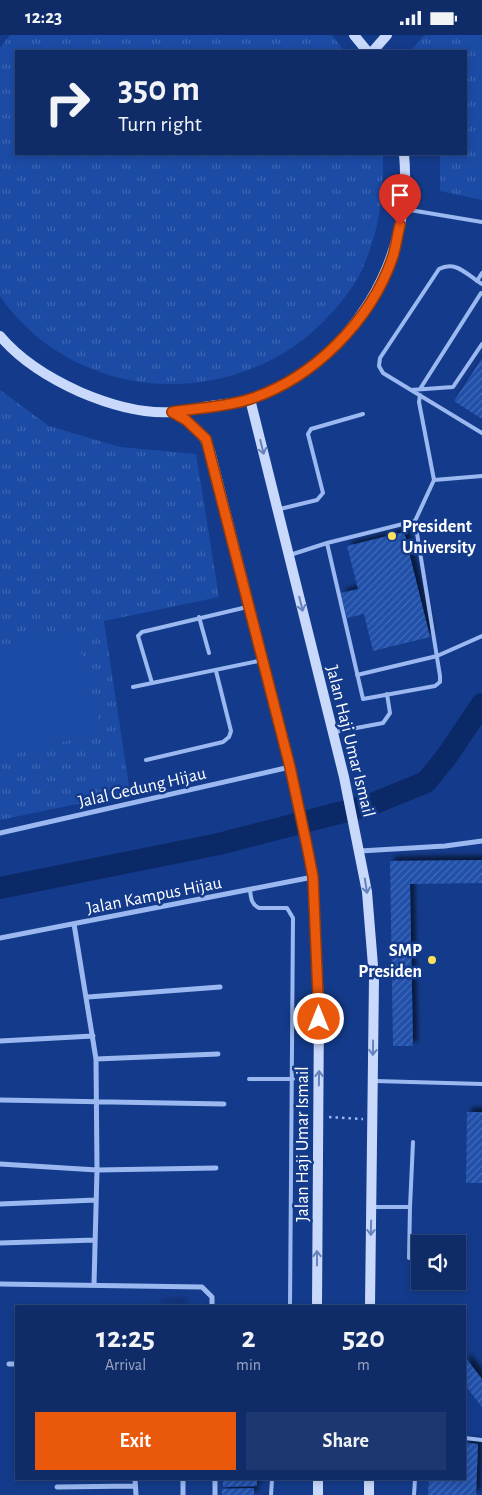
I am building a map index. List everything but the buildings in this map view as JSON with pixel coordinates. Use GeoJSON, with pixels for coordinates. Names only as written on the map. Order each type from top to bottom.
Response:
{"type":"FeatureCollection","features":[{"type":"Feature","properties":{"kind":"main road"},"geometry":{"type":"LineString","coordinates":[[354,35],[366,50]]}},
{"type":"Feature","properties":{"kind":"main road"},"geometry":{"type":"LineString","coordinates":[[374,50],[386,35]]}},
{"type":"Feature","properties":{"kind":"main road"},"geometry":{"type":"LineString","coordinates":[[0,336],[30,364],[71,388],[97,399],[134,409],[172,412],[250,399],[296,377],[337,345],[369,305],[392,259],[404,209],[404,155]]}},
{"type":"Feature","properties":{"kind":"main road","name":"Jalan Haji Umar Ismail"},"geometry":{"type":"LineString","coordinates":[[250,399],[358,838],[373,947],[370,1305]]}},
{"type":"Feature","properties":{"kind":"main road","name":"Jalan Haji Umar Ismail"},"geometry":{"type":"LineString","coordinates":[[172,412],[192,425],[206,439],[291,772],[313,877],[319,1006],[317,1305]]}},
{"type":"Feature","properties":{"kind":"main road"},"geometry":{"type":"LineString","coordinates":[[318,1480],[318,1495]]}},
{"type":"Feature","properties":{"kind":"main road"},"geometry":{"type":"LineString","coordinates":[[369,1480],[369,1495]]}},
{"type":"Feature","properties":{"kind":"street","name":"Jalal Gedung Hijau"},"geometry":{"type":"LineString","coordinates":[[0,833],[291,772]]}},
{"type":"Feature","properties":{"kind":"street"},"geometry":{"type":"LineString","coordinates":[[360,851],[453,845],[482,841]]}},
{"type":"Feature","properties":{"kind":"street","name":"Jalan Kampus Hijau"},"geometry":{"type":"LineString","coordinates":[[0,938],[313,877]]}},
{"type":"Feature","properties":{"kind":"street"},"geometry":{"type":"LineString","coordinates":[[74,924],[88,997],[96,1059],[97,1170],[94,1284]]}},
{"type":"Feature","properties":{"kind":"street"},"geometry":{"type":"LineString","coordinates":[[88,997],[220,987]]}},
{"type":"Feature","properties":{"kind":"street"},"geometry":{"type":"LineString","coordinates":[[0,1041],[93,1036]]}},
{"type":"Feature","properties":{"kind":"street"},"geometry":{"type":"LineString","coordinates":[[96,1059],[218,1054]]}},
{"type":"Feature","properties":{"kind":"street"},"geometry":{"type":"LineString","coordinates":[[0,1100],[224,1104]]}},
{"type":"Feature","properties":{"kind":"street"},"geometry":{"type":"LineString","coordinates":[[0,1164],[97,1170],[216,1168]]}},
{"type":"Feature","properties":{"kind":"street"},"geometry":{"type":"LineString","coordinates":[[0,1204],[96,1200]]}},
{"type":"Feature","properties":{"kind":"street"},"geometry":{"type":"LineString","coordinates":[[0,1243],[95,1240]]}},
{"type":"Feature","properties":{"kind":"street"},"geometry":{"type":"LineString","coordinates":[[0,1284],[202,1287],[212,1297],[212,1305]]}},
{"type":"Feature","properties":{"kind":"street"},"geometry":{"type":"LineString","coordinates":[[9,1364],[15,1364]]}},
{"type":"Feature","properties":{"kind":"street"},"geometry":{"type":"LineString","coordinates":[[135,1480],[136,1495]]}},
{"type":"Feature","properties":{"kind":"street"},"geometry":{"type":"LineString","coordinates":[[183,1480],[183,1495]]}},
{"type":"Feature","properties":{"kind":"street"},"geometry":{"type":"LineString","coordinates":[[215,1480],[215,1495]]}},
{"type":"Feature","properties":{"kind":"street"},"geometry":{"type":"LineString","coordinates":[[56,1487],[136,1486]]}},
{"type":"Feature","properties":{"kind":"lane"},"geometry":{"type":"LineString","coordinates":[[404,209],[482,222]]}},
{"type":"Feature","properties":{"kind":"lane"},"geometry":{"type":"LineString","coordinates":[[479,283],[455,266],[448,265],[439,269],[380,358],[379,366],[383,373],[482,433]]}},
{"type":"Feature","properties":{"kind":"lane"},"geometry":{"type":"LineString","coordinates":[[420,389],[482,294],[479,283],[482,273]]}},
{"type":"Feature","properties":{"kind":"lane"},"geometry":{"type":"LineString","coordinates":[[411,390],[452,387],[482,344]]}},
{"type":"Feature","properties":{"kind":"lane"},"geometry":{"type":"LineString","coordinates":[[327,543],[363,699],[435,686],[440,682],[437,656],[415,521],[434,480],[419,402],[420,395]]}},
{"type":"Feature","properties":{"kind":"lane"},"geometry":{"type":"LineString","coordinates":[[278,510],[317,500],[323,493],[308,434],[312,429],[363,414]]}},
{"type":"Feature","properties":{"kind":"lane"},"geometry":{"type":"LineString","coordinates":[[434,480],[482,476]]}},
{"type":"Feature","properties":{"kind":"lane"},"geometry":{"type":"LineString","coordinates":[[289,556],[327,543],[415,521]]}},
{"type":"Feature","properties":{"kind":"lane"},"geometry":{"type":"LineString","coordinates":[[152,683],[138,636],[140,634],[199,617],[249,606]]}},
{"type":"Feature","properties":{"kind":"lane"},"geometry":{"type":"LineString","coordinates":[[199,617],[209,653]]}},
{"type":"Feature","properties":{"kind":"lane"},"geometry":{"type":"LineString","coordinates":[[357,675],[437,656],[482,636]]}},
{"type":"Feature","properties":{"kind":"lane"},"geometry":{"type":"LineString","coordinates":[[133,687],[263,660]]}},
{"type":"Feature","properties":{"kind":"lane"},"geometry":{"type":"LineString","coordinates":[[146,760],[223,742],[229,737],[230,731],[216,671]]}},
{"type":"Feature","properties":{"kind":"lane"},"geometry":{"type":"LineString","coordinates":[[333,732],[383,723],[390,713],[386,694]]}},
{"type":"Feature","properties":{"kind":"lane"},"geometry":{"type":"LineString","coordinates":[[250,890],[252,903],[259,908],[287,908],[293,918],[290,1305]]}},
{"type":"Feature","properties":{"kind":"lane"},"geometry":{"type":"LineString","coordinates":[[249,1079],[293,1079]]}},
{"type":"Feature","properties":{"kind":"lane"},"geometry":{"type":"LineString","coordinates":[[372,1081],[482,1083]]}},
{"type":"Feature","properties":{"kind":"lane"},"geometry":{"type":"LineString","coordinates":[[409,1258],[413,1142]]}},
{"type":"Feature","properties":{"kind":"lane"},"geometry":{"type":"LineString","coordinates":[[371,1207],[410,1207]]}},
{"type":"Feature","properties":{"kind":"lane"},"geometry":{"type":"LineString","coordinates":[[466,1438],[482,1440]]}},
{"type":"Feature","properties":{"kind":"lane"},"geometry":{"type":"LineString","coordinates":[[271,1495],[272,1480]]}},
{"type":"Feature","properties":{"kind":"lane"},"geometry":{"type":"LineString","coordinates":[[414,1495],[415,1480]]}},
{"type":"Feature","properties":{"kind":"path"},"geometry":{"type":"LineString","coordinates":[[318,1116],[372,1119]]}},
{"type":"Feature","properties":{"kind":"green space"},"geometry":{"type":"Polygon","coordinates":[[[10,35],[332,35],[343,50],[15,50],[15,155],[383,155],[383,185],[376,228],[367,257],[353,286],[322,323],[285,352],[244,372],[199,382],[154,383],[110,375],[68,358],[31,332],[0,296],[0,48],[10,35]]]}},
{"type":"Feature","properties":{"kind":"green space"},"geometry":{"type":"Polygon","coordinates":[[[424,35],[482,35],[482,200],[440,191],[440,155],[467,155],[467,50],[412,50],[424,35]]]}},
{"type":"Feature","properties":{"kind":"green space"},"geometry":{"type":"Polygon","coordinates":[[[0,390],[49,426],[120,447],[196,454],[219,597],[104,621],[130,793],[0,820],[0,390]]]}},
{"type":"Feature","properties":{"kind":"green space"},"geometry":{"type":"Polygon","coordinates":[[[75,629],[102,732],[0,758],[0,648],[75,629]]]}},
{"type":"Feature","properties":{"kind":"waterway"},"geometry":{"type":"LineString","coordinates":[[0,888],[219,844],[370,805],[426,782],[447,756],[482,704]]}},
{"type":"Feature","properties":{"kind":"place","name":"President University"},"geometry":{"type":"Point","coordinates":[392,536]}},
{"type":"Feature","properties":{"kind":"place","name":"SMP Presiden"},"geometry":{"type":"Point","coordinates":[432,960]}},
{"type":"Feature","properties":{"kind":"route"},"geometry":{"type":"LineString","coordinates":[[319,1019],[318,950],[313,877],[290,767],[210,451],[206,439],[197,429],[172,412],[250,399],[296,377],[337,345],[369,305],[392,259],[400,225]]}}]}
